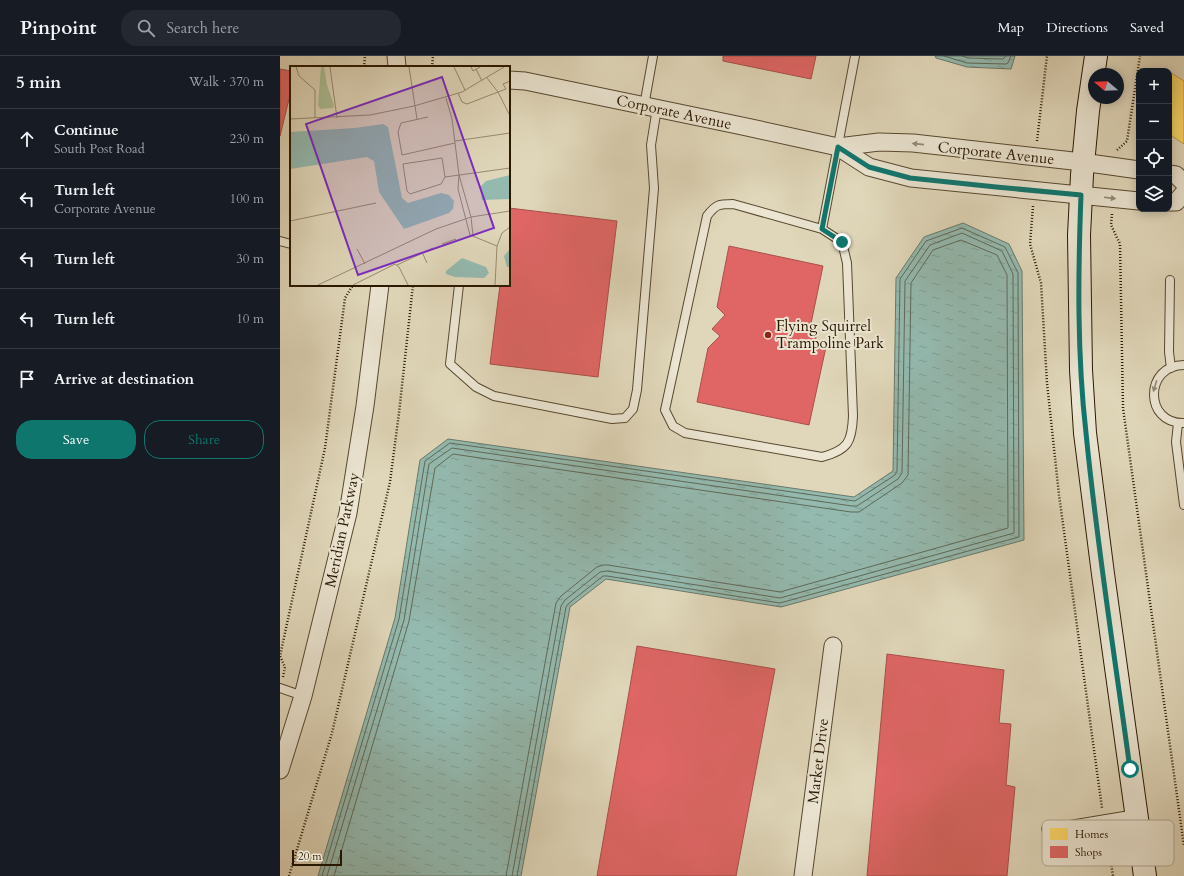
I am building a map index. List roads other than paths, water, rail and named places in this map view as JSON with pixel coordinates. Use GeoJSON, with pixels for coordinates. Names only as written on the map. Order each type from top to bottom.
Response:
{"type":"FeatureCollection","features":[{"type":"Feature","properties":{"kind":"street"},"geometry":{"type":"LineString","coordinates":[[396,56],[397,66]]}},
{"type":"Feature","properties":{"kind":"street"},"geometry":{"type":"LineString","coordinates":[[1096,56],[1082,162],[1079,292],[1081,370],[1086,433],[1103,574],[1137,820]]}},
{"type":"Feature","properties":{"kind":"street","name":"Corporate Avenue"},"geometry":{"type":"LineString","coordinates":[[510,80],[525,81],[838,147],[879,142],[913,143],[1136,170]]}},
{"type":"Feature","properties":{"kind":"street","name":"Corporate Avenue"},"geometry":{"type":"LineString","coordinates":[[838,147],[869,167],[910,178],[1136,201]]}},
{"type":"Feature","properties":{"kind":"street"},"geometry":{"type":"LineString","coordinates":[[1172,174],[1176,175],[1184,183]]}},
{"type":"Feature","properties":{"kind":"street"},"geometry":{"type":"LineString","coordinates":[[1172,202],[1176,202],[1184,193]]}},
{"type":"Feature","properties":{"kind":"street","name":"Meridian Parkway"},"geometry":{"type":"LineString","coordinates":[[280,770],[303,696],[348,513],[365,406],[380,286]]}},
{"type":"Feature","properties":{"kind":"street","name":"Market Drive"},"geometry":{"type":"LineString","coordinates":[[803,876],[833,646]]}},
{"type":"Feature","properties":{"kind":"street"},"geometry":{"type":"LineString","coordinates":[[1144,866],[1145,876]]}},
{"type":"Feature","properties":{"kind":"lane"},"geometry":{"type":"LineString","coordinates":[[459,286],[450,364],[476,387],[494,396],[612,419],[625,418],[633,409],[637,390],[654,188],[650,107],[653,56]]}},
{"type":"Feature","properties":{"kind":"lane"},"geometry":{"type":"LineString","coordinates":[[822,229],[855,56]]}},
{"type":"Feature","properties":{"kind":"lane"},"geometry":{"type":"LineString","coordinates":[[721,204],[733,204],[822,229],[842,242],[848,263],[853,416],[852,431],[845,447],[834,454],[822,457],[685,433],[673,426],[665,410],[708,216],[713,207],[721,204]]}},
{"type":"Feature","properties":{"kind":"lane"},"geometry":{"type":"LineString","coordinates":[[280,241],[290,244]]}},
{"type":"Feature","properties":{"kind":"lane"},"geometry":{"type":"LineString","coordinates":[[1170,280],[1168,352],[1171,368]]}},
{"type":"Feature","properties":{"kind":"lane"},"geometry":{"type":"LineString","coordinates":[[1184,365],[1171,368],[1164,372],[1158,378],[1154,386],[1153,394],[1158,410],[1163,416],[1181,423],[1176,442],[1184,505]]}},
{"type":"Feature","properties":{"kind":"lane"},"geometry":{"type":"LineString","coordinates":[[281,684],[303,696]]}},
{"type":"Feature","properties":{"kind":"lane"},"geometry":{"type":"LineString","coordinates":[[1098,820],[1136,814]]}},
{"type":"Feature","properties":{"kind":"water"},"geometry":{"type":"Polygon","coordinates":[[[935,56],[1015,56],[1011,69],[967,67],[936,58],[935,56]]]}},
{"type":"Feature","properties":{"kind":"water"},"geometry":{"type":"Polygon","coordinates":[[[963,223],[1009,244],[1022,271],[1024,540],[781,607],[606,579],[570,607],[521,876],[318,876],[395,618],[420,460],[448,439],[854,497],[893,471],[896,278],[924,237],[963,223]]]}},
{"type":"Feature","properties":{"kind":"place","name":"Flying Squirrel Trampoline Park"},"geometry":{"type":"Point","coordinates":[768,335]}}]}
